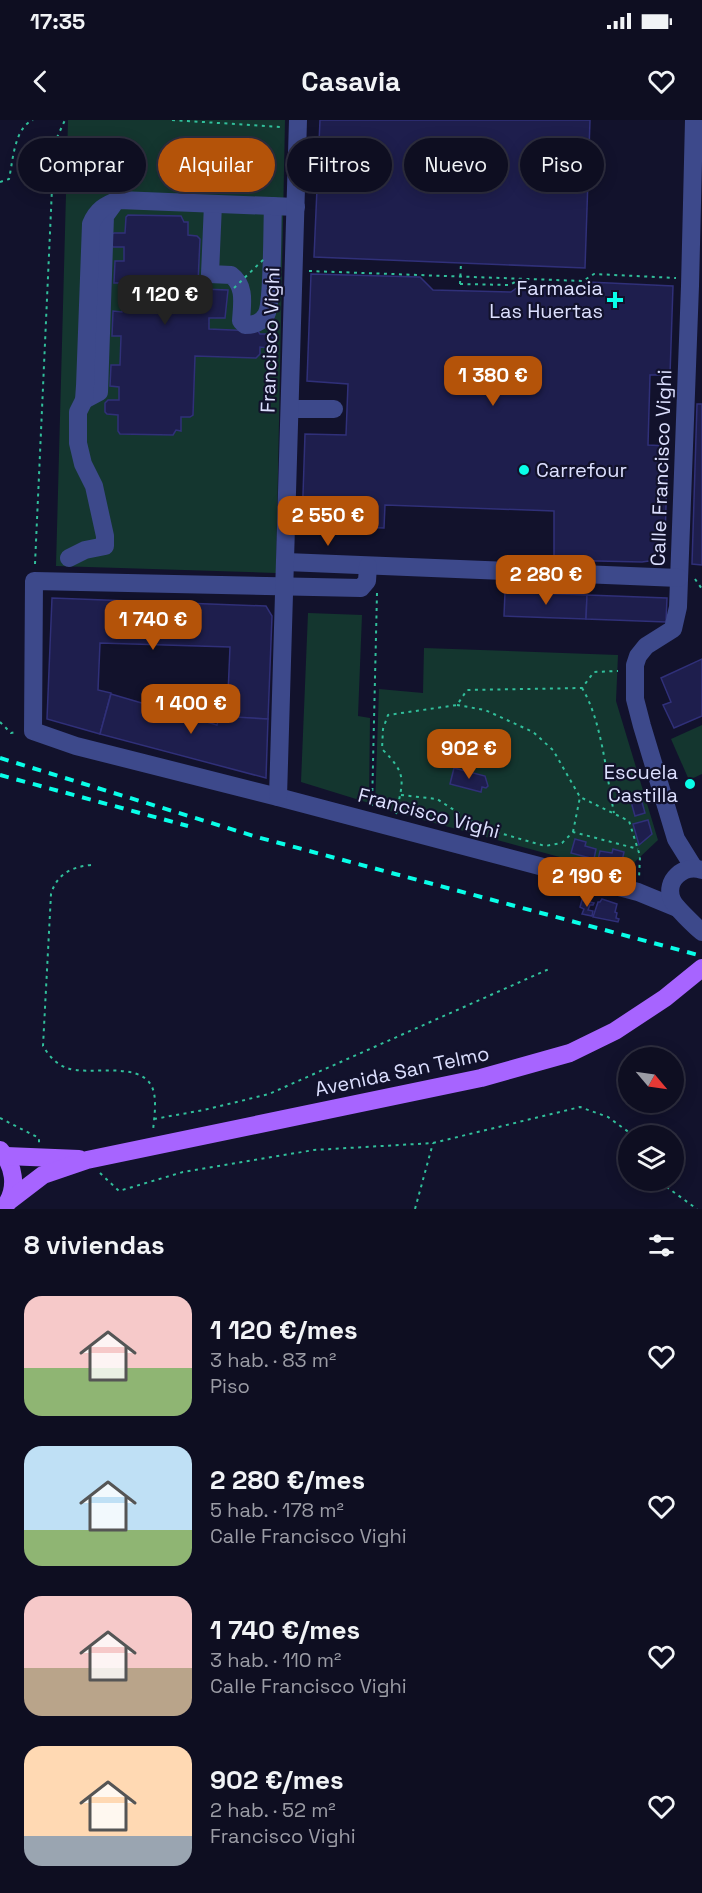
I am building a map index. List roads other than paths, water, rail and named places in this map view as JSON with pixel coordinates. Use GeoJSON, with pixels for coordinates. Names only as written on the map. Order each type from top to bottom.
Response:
{"type":"FeatureCollection","features":[{"type":"Feature","properties":{"kind":"main road","name":"Avenida San Telmo"},"geometry":{"type":"LineString","coordinates":[[6,1205],[43,1175],[87,1160],[481,1078],[570,1053],[615,1031],[665,998],[702,968]]}},
{"type":"Feature","properties":{"kind":"main road","name":"Avenida San Telmo"},"geometry":{"type":"LineString","coordinates":[[3,1153],[87,1160]]}},
{"type":"Feature","properties":{"kind":"main road"},"geometry":{"type":"LineString","coordinates":[[3,1153],[11,1167],[14,1179],[13,1190],[6,1205]]}},
{"type":"Feature","properties":{"kind":"street","name":"Calle Francisco Vighi"},"geometry":{"type":"LineString","coordinates":[[285,562],[679,578],[694,120]]}},
{"type":"Feature","properties":{"kind":"street","name":"Francisco Vighi"},"geometry":{"type":"LineString","coordinates":[[285,562],[298,124]]}},
{"type":"Feature","properties":{"kind":"street"},"geometry":{"type":"LineString","coordinates":[[69,558],[86,550],[105,546],[105,536],[94,486],[83,464],[78,443],[78,412],[84,400],[92,224],[95,215],[101,208],[118,200],[296,207]]}},
{"type":"Feature","properties":{"kind":"street"},"geometry":{"type":"LineString","coordinates":[[213,204],[210,274],[231,275],[239,283],[242,288],[241,321],[245,325],[254,325],[261,321],[269,307],[273,206]]}},
{"type":"Feature","properties":{"kind":"street"},"geometry":{"type":"LineString","coordinates":[[290,409],[334,409]]}},
{"type":"Feature","properties":{"kind":"street"},"geometry":{"type":"LineString","coordinates":[[285,562],[285,588],[278,796],[76,746],[33,731],[34,581],[285,588],[362,588],[373,566]]}},
{"type":"Feature","properties":{"kind":"street"},"geometry":{"type":"LineString","coordinates":[[679,578],[678,607],[673,629],[646,646],[638,656],[635,665],[635,699],[676,839],[678,860],[670,894],[688,911],[702,932]]}},
{"type":"Feature","properties":{"kind":"street","name":"Francisco Vighi"},"geometry":{"type":"LineString","coordinates":[[278,796],[638,892],[688,911]]}},
{"type":"Feature","properties":{"kind":"street"},"geometry":{"type":"LineString","coordinates":[[676,839],[698,869]]}},
{"type":"Feature","properties":{"kind":"street","name":"Francisco Vighi"},"geometry":{"type":"LineString","coordinates":[[638,892],[661,891],[687,869],[698,869]]}},
{"type":"Feature","properties":{"kind":"railway"},"geometry":{"type":"LineString","coordinates":[[0,758],[257,837],[702,956]]}},
{"type":"Feature","properties":{"kind":"railway"},"geometry":{"type":"LineString","coordinates":[[0,775],[188,826]]}},
{"type":"Feature","properties":{"kind":"place","name":"Farmacia Las Huertas"},"geometry":{"type":"Point","coordinates":[615,300]}},
{"type":"Feature","properties":{"kind":"place","name":"Carrefour"},"geometry":{"type":"Point","coordinates":[524,470]}},
{"type":"Feature","properties":{"kind":"place","name":"Escuela Castilla"},"geometry":{"type":"Point","coordinates":[690,784]}}]}
